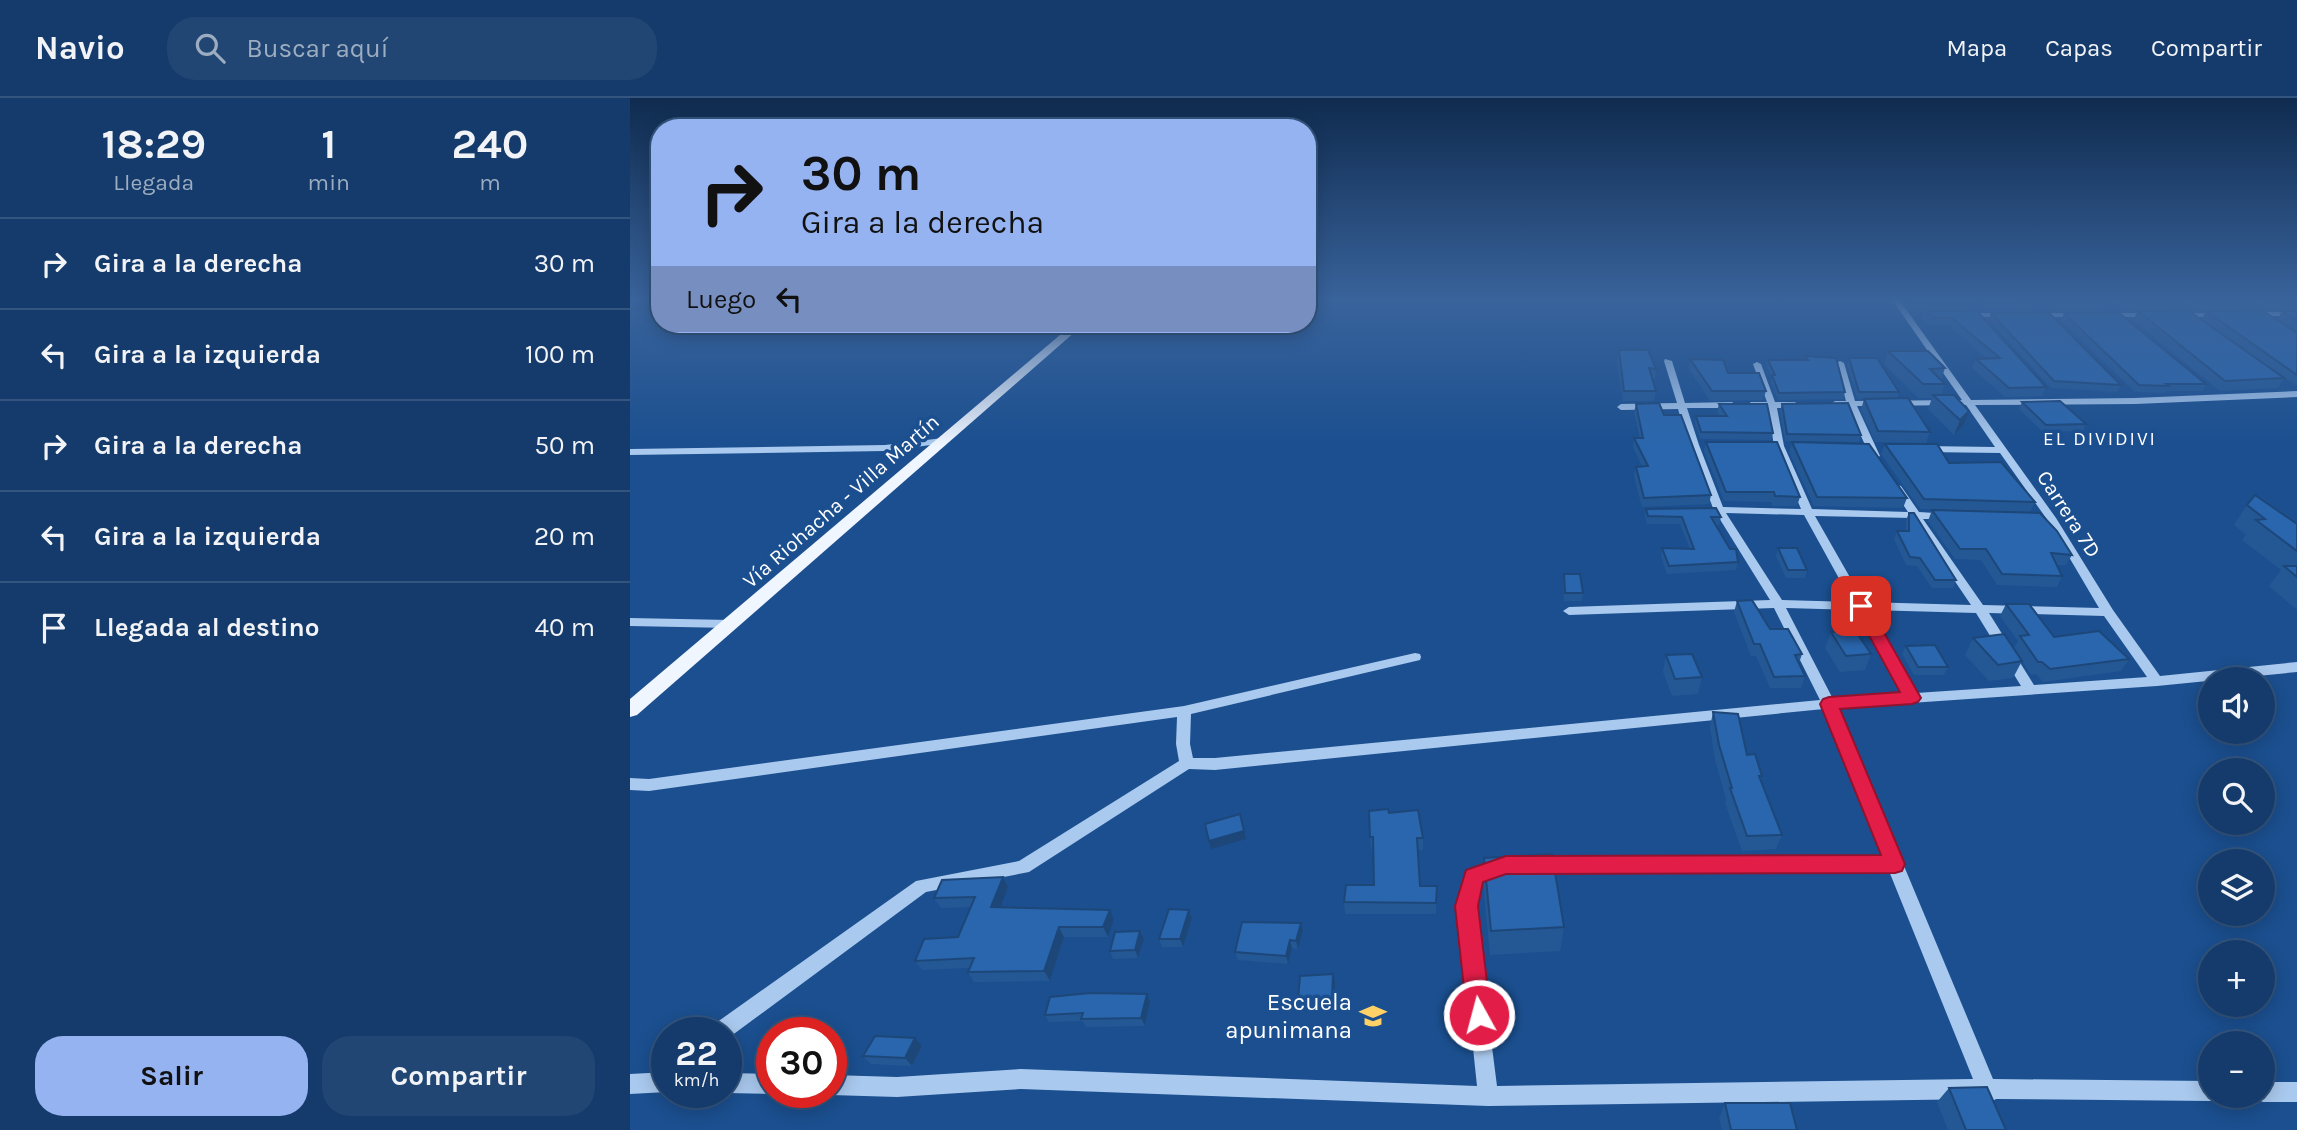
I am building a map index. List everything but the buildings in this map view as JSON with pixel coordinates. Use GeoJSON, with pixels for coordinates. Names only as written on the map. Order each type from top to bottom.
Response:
{"type":"FeatureCollection","features":[{"type":"Feature","properties":{"kind":"main road","name":"Vía Riohacha - Villa Martín"},"geometry":{"type":"LineString","coordinates":[[630,710],[1050,349]]}},
{"type":"Feature","properties":{"kind":"street","name":"Carrera 7D"},"geometry":{"type":"LineString","coordinates":[[1935,349],[2051,518],[2108,612],[2157,681]]}},
{"type":"Feature","properties":{"kind":"street"},"geometry":{"type":"LineString","coordinates":[[1668,361],[1700,445],[1713,510],[1778,604],[1829,704],[1994,1109]]}},
{"type":"Feature","properties":{"kind":"street"},"geometry":{"type":"LineString","coordinates":[[1840,363],[1851,404],[1870,447],[1885,470]]}},
{"type":"Feature","properties":{"kind":"street"},"geometry":{"type":"LineString","coordinates":[[1757,364],[1772,405],[1773,446],[1912,698]]}},
{"type":"Feature","properties":{"kind":"street"},"geometry":{"type":"LineString","coordinates":[[2286,386],[2297,394]]}},
{"type":"Feature","properties":{"kind":"street"},"geometry":{"type":"LineString","coordinates":[[2210,390],[2220,398]]}},
{"type":"Feature","properties":{"kind":"street"},"geometry":{"type":"LineString","coordinates":[[2125,391],[2135,401]]}},
{"type":"Feature","properties":{"kind":"street"},"geometry":{"type":"LineString","coordinates":[[2045,392],[2054,401]]}},
{"type":"Feature","properties":{"kind":"street"},"geometry":{"type":"LineString","coordinates":[[1824,404],[2135,401],[2297,394]]}},
{"type":"Feature","properties":{"kind":"street"},"geometry":{"type":"LineString","coordinates":[[1621,407],[1811,405]]}},
{"type":"Feature","properties":{"kind":"street"},"geometry":{"type":"LineString","coordinates":[[630,452],[885,447],[943,441]]}},
{"type":"Feature","properties":{"kind":"street"},"geometry":{"type":"LineString","coordinates":[[1773,446],[1792,446]]}},
{"type":"Feature","properties":{"kind":"street"},"geometry":{"type":"LineString","coordinates":[[1857,447],[1883,448]]}},
{"type":"Feature","properties":{"kind":"street"},"geometry":{"type":"LineString","coordinates":[[1910,448],[2004,450]]}},
{"type":"Feature","properties":{"kind":"street"},"geometry":{"type":"LineString","coordinates":[[1893,481],[2031,690]]}},
{"type":"Feature","properties":{"kind":"street"},"geometry":{"type":"LineString","coordinates":[[1713,510],[1957,516]]}},
{"type":"Feature","properties":{"kind":"street"},"geometry":{"type":"LineString","coordinates":[[2038,518],[2051,518]]}},
{"type":"Feature","properties":{"kind":"street"},"geometry":{"type":"LineString","coordinates":[[1569,611],[1778,604],[2108,612]]}},
{"type":"Feature","properties":{"kind":"street"},"geometry":{"type":"LineString","coordinates":[[630,622],[730,624]]}},
{"type":"Feature","properties":{"kind":"street"},"geometry":{"type":"LineString","coordinates":[[630,784],[649,785],[1184,711],[1415,657]]}},
{"type":"Feature","properties":{"kind":"street"},"geometry":{"type":"LineString","coordinates":[[741,1017],[922,886],[1023,867],[1187,763],[1228,763],[1829,704],[2157,681],[2297,667]]}},
{"type":"Feature","properties":{"kind":"street"},"geometry":{"type":"LineString","coordinates":[[1184,711],[1183,744],[1187,763]]}},
{"type":"Feature","properties":{"kind":"street"},"geometry":{"type":"LineString","coordinates":[[1488,1096],[1466,906],[1474,876],[1506,865],[1895,864]]}},
{"type":"Feature","properties":{"kind":"street"},"geometry":{"type":"LineString","coordinates":[[847,1085],[897,1087],[1021,1079],[1488,1096],[1987,1088],[2198,1091]]}},
{"type":"Feature","properties":{"kind":"street"},"geometry":{"type":"LineString","coordinates":[[630,1084],[651,1080]]}},
{"type":"Feature","properties":{"kind":"street"},"geometry":{"type":"LineString","coordinates":[[2275,1092],[2297,1092]]}},
{"type":"Feature","properties":{"kind":"place","name":"Escuela apunimana"},"geometry":{"type":"Point","coordinates":[1373,1016]}},
{"type":"Feature","properties":{"kind":"district","name":"EL DIVIDIVI"},"geometry":{"type":"Point","coordinates":[2100,438]}},
{"type":"Feature","properties":{"kind":"route"},"geometry":{"type":"LineString","coordinates":[[1479,1015],[1466,906],[1474,876],[1506,865],[1895,864],[1829,704],[1912,698],[1861,606]]}}]}
